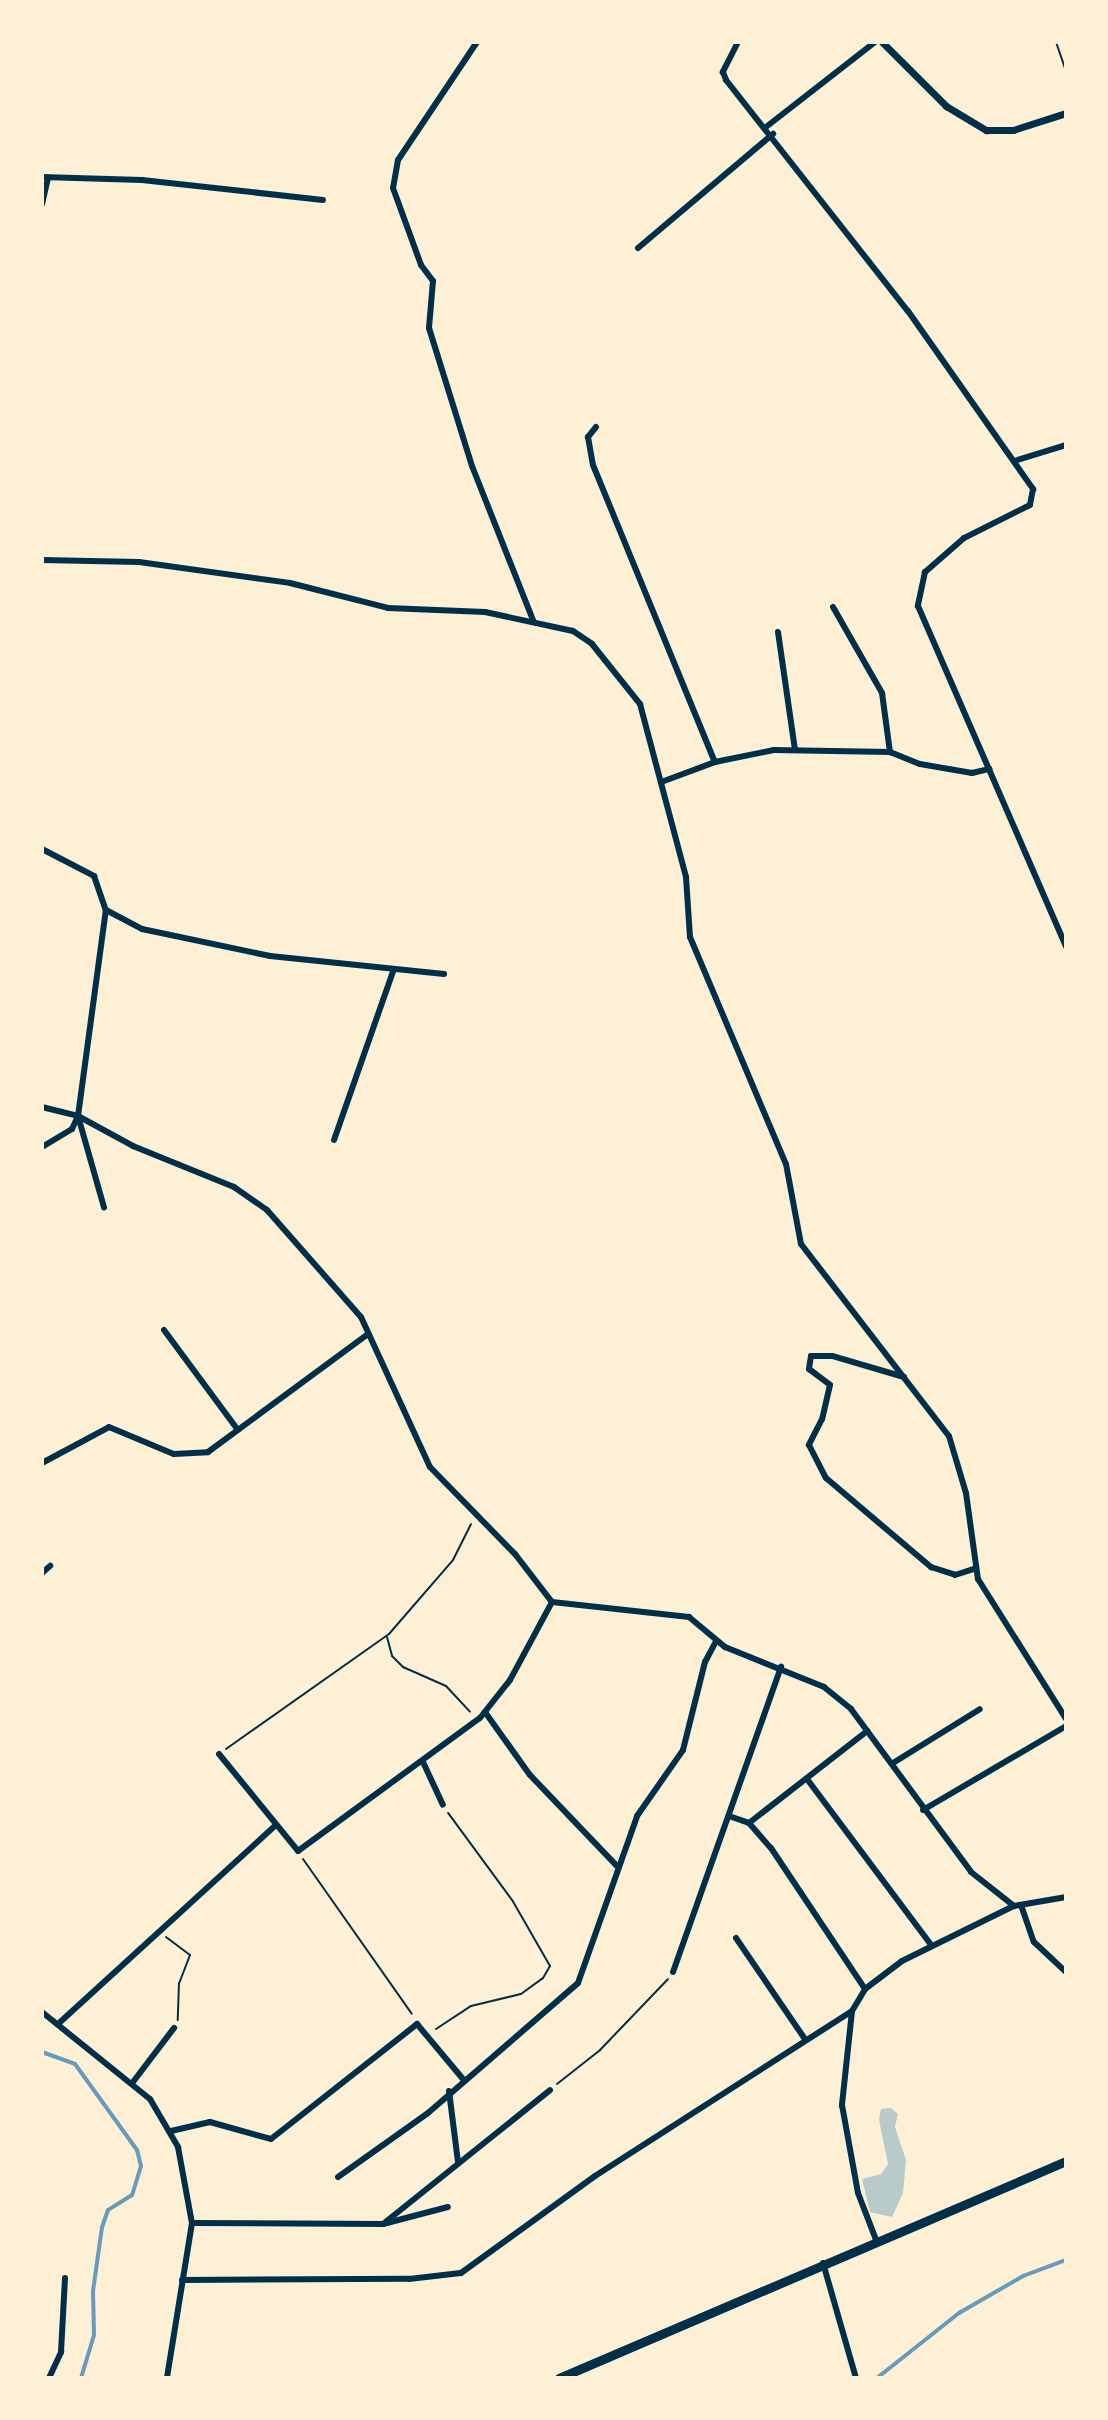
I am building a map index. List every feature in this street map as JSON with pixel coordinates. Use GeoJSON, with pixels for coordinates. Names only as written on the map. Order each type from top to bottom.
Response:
{"type":"FeatureCollection","features":[{"type":"Feature","properties":{"kind":"main road"},"geometry":{"type":"LineString","coordinates":[[559,2378],[1066,2161]]}},
{"type":"Feature","properties":{"kind":"street"},"geometry":{"type":"LineString","coordinates":[[477,42],[398,160],[393,188],[421,265],[433,281],[429,328],[472,466],[533,620]]}},
{"type":"Feature","properties":{"kind":"street"},"geometry":{"type":"LineString","coordinates":[[738,42],[723,72],[908,311],[1033,489],[1030,505],[964,538],[925,572],[918,589],[918,606],[1066,946]]}},
{"type":"Feature","properties":{"kind":"street"},"geometry":{"type":"LineString","coordinates":[[766,127],[875,42]]}},
{"type":"Feature","properties":{"kind":"street"},"geometry":{"type":"LineString","coordinates":[[882,42],[946,106],[986,130],[1013,130],[1066,113]]}},
{"type":"Feature","properties":{"kind":"street"},"geometry":{"type":"LineString","coordinates":[[638,248],[773,134]]}},
{"type":"Feature","properties":{"kind":"street"},"geometry":{"type":"LineString","coordinates":[[42,204],[45,178],[142,180],[323,200]]}},
{"type":"Feature","properties":{"kind":"street"},"geometry":{"type":"LineString","coordinates":[[596,427],[588,437],[593,465],[715,762]]}},
{"type":"Feature","properties":{"kind":"street"},"geometry":{"type":"LineString","coordinates":[[1014,461],[1066,445]]}},
{"type":"Feature","properties":{"kind":"street"},"geometry":{"type":"LineString","coordinates":[[42,560],[139,562],[290,583],[388,608],[533,620],[573,631],[617,673],[640,704],[664,781],[686,877],[690,937],[786,1164],[801,1244],[843,1305],[907,1378],[958,1458],[974,1569],[1066,1719]]}},
{"type":"Feature","properties":{"kind":"street"},"geometry":{"type":"LineString","coordinates":[[833,607],[882,693],[890,752]]}},
{"type":"Feature","properties":{"kind":"street"},"geometry":{"type":"LineString","coordinates":[[778,632],[795,750]]}},
{"type":"Feature","properties":{"kind":"street"},"geometry":{"type":"LineString","coordinates":[[664,781],[715,762],[795,750],[890,752],[933,767],[972,773],[990,769]]}},
{"type":"Feature","properties":{"kind":"street"},"geometry":{"type":"LineString","coordinates":[[42,849],[94,876],[106,910],[78,1116],[72,1129],[42,1147]]}},
{"type":"Feature","properties":{"kind":"street"},"geometry":{"type":"LineString","coordinates":[[106,910],[142,929],[189,942],[444,974]]}},
{"type":"Feature","properties":{"kind":"street"},"geometry":{"type":"LineString","coordinates":[[334,1140],[394,969]]}},
{"type":"Feature","properties":{"kind":"street"},"geometry":{"type":"LineString","coordinates":[[42,1107],[78,1116],[133,1146],[234,1187],[267,1210],[341,1291],[368,1334],[419,1451],[552,1602],[610,1611],[671,1611],[689,1617],[716,1641],[781,1667],[841,1698],[893,1763],[923,1810],[971,1872],[1017,1906],[1034,1942],[1066,1972]]}},
{"type":"Feature","properties":{"kind":"street"},"geometry":{"type":"LineString","coordinates":[[78,1116],[104,1207]]}},
{"type":"Feature","properties":{"kind":"street"},"geometry":{"type":"LineString","coordinates":[[164,1330],[238,1430]]}},
{"type":"Feature","properties":{"kind":"street"},"geometry":{"type":"LineString","coordinates":[[42,1463],[109,1427],[188,1455],[217,1448],[368,1334]]}},
{"type":"Feature","properties":{"kind":"street"},"geometry":{"type":"LineString","coordinates":[[907,1378],[832,1356],[811,1356],[809,1369],[830,1385],[823,1418],[809,1445],[826,1478],[931,1567],[955,1575],[974,1569]]}},
{"type":"Feature","properties":{"kind":"street"},"geometry":{"type":"LineString","coordinates":[[42,1573],[50,1566]]}},
{"type":"Feature","properties":{"kind":"street"},"geometry":{"type":"LineString","coordinates":[[219,1754],[298,1851],[477,1720],[510,1680],[552,1602]]}},
{"type":"Feature","properties":{"kind":"street"},"geometry":{"type":"LineString","coordinates":[[338,2177],[428,2113],[449,2091],[578,1983],[599,1933],[617,1866],[637,1816],[683,1750],[705,1662],[716,1641]]}},
{"type":"Feature","properties":{"kind":"street"},"geometry":{"type":"LineString","coordinates":[[673,1972],[781,1667]]}},
{"type":"Feature","properties":{"kind":"street"},"geometry":{"type":"LineString","coordinates":[[893,1763],[980,1709]]}},
{"type":"Feature","properties":{"kind":"street"},"geometry":{"type":"LineString","coordinates":[[485,1712],[530,1775],[617,1866]]}},
{"type":"Feature","properties":{"kind":"street"},"geometry":{"type":"LineString","coordinates":[[923,1810],[1066,1726]]}},
{"type":"Feature","properties":{"kind":"street"},"geometry":{"type":"LineString","coordinates":[[749,1823],[867,1731]]}},
{"type":"Feature","properties":{"kind":"street"},"geometry":{"type":"LineString","coordinates":[[423,1762],[443,1805]]}},
{"type":"Feature","properties":{"kind":"street"},"geometry":{"type":"LineString","coordinates":[[807,1779],[931,1945]]}},
{"type":"Feature","properties":{"kind":"street"},"geometry":{"type":"LineString","coordinates":[[729,1816],[749,1823],[771,1848],[865,1989]]}},
{"type":"Feature","properties":{"kind":"street"},"geometry":{"type":"LineString","coordinates":[[58,2024],[276,1825]]}},
{"type":"Feature","properties":{"kind":"street"},"geometry":{"type":"LineString","coordinates":[[876,2240],[858,2193],[842,2105],[852,2011],[865,1989],[931,1945],[1017,1906],[1066,1897]]}},
{"type":"Feature","properties":{"kind":"street"},"geometry":{"type":"LineString","coordinates":[[736,1938],[805,2039]]}},
{"type":"Feature","properties":{"kind":"street"},"geometry":{"type":"LineString","coordinates":[[182,2280],[409,2279],[461,2273],[595,2176],[852,2011]]}},
{"type":"Feature","properties":{"kind":"street"},"geometry":{"type":"LineString","coordinates":[[42,2012],[133,2082],[171,2131],[183,2164],[192,2223],[167,2378]]}},
{"type":"Feature","properties":{"kind":"street"},"geometry":{"type":"LineString","coordinates":[[171,2131],[210,2122],[271,2139],[417,2024],[463,2079]]}},
{"type":"Feature","properties":{"kind":"street"},"geometry":{"type":"LineString","coordinates":[[133,2082],[174,2028]]}},
{"type":"Feature","properties":{"kind":"street"},"geometry":{"type":"LineString","coordinates":[[383,2224],[404,2203],[447,2176],[458,2162],[550,2090]]}},
{"type":"Feature","properties":{"kind":"street"},"geometry":{"type":"LineString","coordinates":[[449,2091],[458,2162]]}},
{"type":"Feature","properties":{"kind":"street"},"geometry":{"type":"LineString","coordinates":[[192,2223],[383,2224],[448,2207]]}},
{"type":"Feature","properties":{"kind":"street"},"geometry":{"type":"LineString","coordinates":[[823,2263],[856,2378]]}},
{"type":"Feature","properties":{"kind":"street"},"geometry":{"type":"LineString","coordinates":[[49,2378],[61,2352],[65,2278]]}},
{"type":"Feature","properties":{"kind":"path"},"geometry":{"type":"LineString","coordinates":[[1056,42],[1066,71]]}},
{"type":"Feature","properties":{"kind":"path"},"geometry":{"type":"LineString","coordinates":[[219,1754],[386,1636],[453,1560],[479,1517]]}},
{"type":"Feature","properties":{"kind":"path"},"geometry":{"type":"LineString","coordinates":[[386,1636],[392,1656],[403,1667],[446,1686],[477,1720]]}},
{"type":"Feature","properties":{"kind":"path"},"geometry":{"type":"LineString","coordinates":[[428,2036],[471,2006],[521,1994],[543,1978],[550,1966],[512,1900],[443,1805]]}},
{"type":"Feature","properties":{"kind":"path"},"geometry":{"type":"LineString","coordinates":[[298,1851],[417,2024]]}},
{"type":"Feature","properties":{"kind":"path"},"geometry":{"type":"LineString","coordinates":[[161,1933],[190,1955],[179,1983],[180,2017],[174,2028]]}},
{"type":"Feature","properties":{"kind":"path"},"geometry":{"type":"LineString","coordinates":[[550,2090],[600,2050],[673,1972]]}},
{"type":"Feature","properties":{"kind":"shaded area"},"geometry":{"type":"Polygon","coordinates":[[[891,2108],[898,2114],[895,2127],[906,2160],[903,2193],[892,2217],[870,2212],[862,2179],[881,2174],[888,2164],[879,2120],[881,2109],[891,2108]]]}},
{"type":"Feature","properties":{"kind":"waterway"},"geometry":{"type":"LineString","coordinates":[[42,2052],[75,2064],[137,2150],[141,2166],[132,2195],[108,2210],[102,2227],[93,2291],[94,2335],[81,2378]]}},
{"type":"Feature","properties":{"kind":"waterway"},"geometry":{"type":"LineString","coordinates":[[877,2378],[959,2313],[1023,2276],[1066,2260]]}}]}
